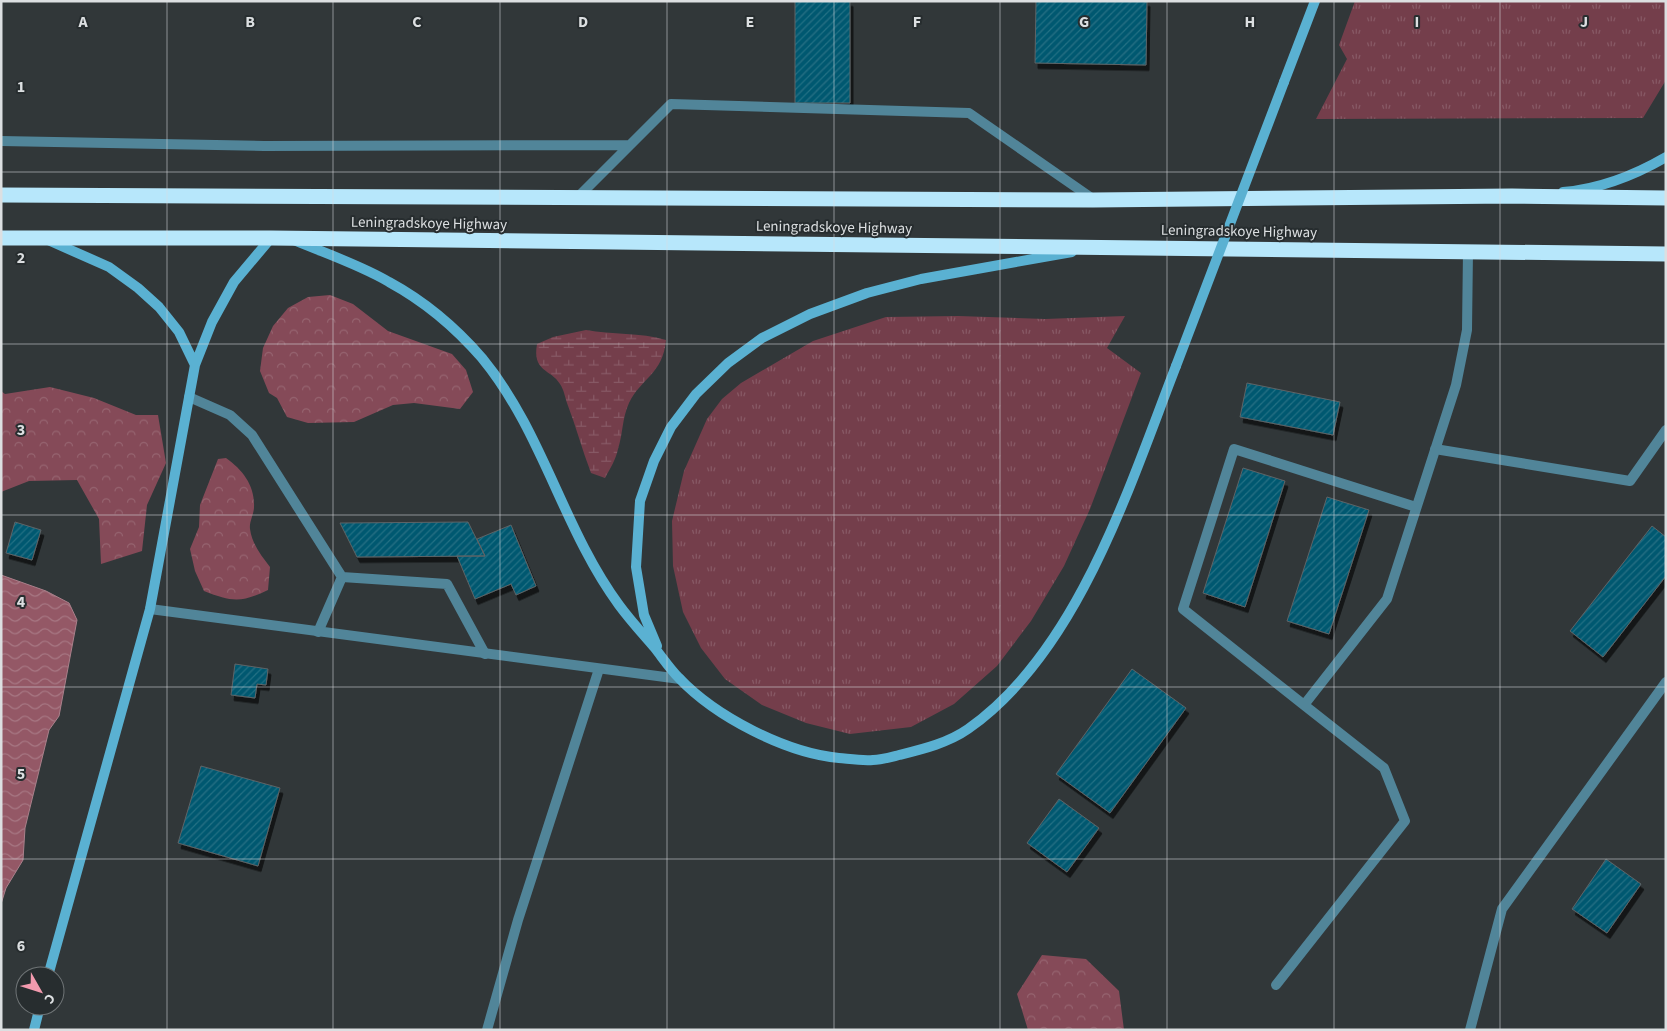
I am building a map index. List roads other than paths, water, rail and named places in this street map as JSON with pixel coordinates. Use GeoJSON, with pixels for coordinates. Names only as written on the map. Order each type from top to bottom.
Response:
{"type":"FeatureCollection","features":[{"type":"Feature","properties":{"kind":"highway","name":"Leningradskoye Highway"},"geometry":{"type":"LineString","coordinates":[[1,195],[1094,200],[1512,196],[1666,198]]}},
{"type":"Feature","properties":{"kind":"highway","name":"Leningradskoye Highway"},"geometry":{"type":"LineString","coordinates":[[1,238],[271,238],[1666,254]]}},
{"type":"Feature","properties":{"kind":"street"},"geometry":{"type":"LineString","coordinates":[[290,239],[388,281],[427,306],[454,329],[481,357],[504,388],[522,421],[542,459],[579,540],[600,577],[620,606],[680,679],[706,701],[742,726],[782,744],[822,756],[874,760],[931,747],[966,731],[1006,698],[1036,662],[1066,618],[1092,572],[1124,501],[1315,1]]}},
{"type":"Feature","properties":{"kind":"street"},"geometry":{"type":"LineString","coordinates":[[577,198],[671,104],[968,112],[1094,200]]}},
{"type":"Feature","properties":{"kind":"street"},"geometry":{"type":"LineString","coordinates":[[1,140],[264,146],[630,145]]}},
{"type":"Feature","properties":{"kind":"street"},"geometry":{"type":"LineString","coordinates":[[1512,196],[1568,191],[1612,182],[1645,169],[1666,157]]}},
{"type":"Feature","properties":{"kind":"street"},"geometry":{"type":"LineString","coordinates":[[44,238],[109,267],[138,288],[159,308],[179,332],[195,365]]}},
{"type":"Feature","properties":{"kind":"street"},"geometry":{"type":"LineString","coordinates":[[51,966],[150,609],[195,365],[212,322],[234,282],[271,238]]}},
{"type":"Feature","properties":{"kind":"street"},"geometry":{"type":"LineString","coordinates":[[661,656],[644,615],[636,567],[640,501],[654,461],[671,427],[696,394],[728,363],[762,338],[810,314],[866,293],[921,279],[1102,247]]}},
{"type":"Feature","properties":{"kind":"street"},"geometry":{"type":"LineString","coordinates":[[1304,705],[1387,599],[1456,385],[1467,330],[1468,251]]}},
{"type":"Feature","properties":{"kind":"street"},"geometry":{"type":"LineString","coordinates":[[189,398],[230,416],[252,435],[342,577]]}},
{"type":"Feature","properties":{"kind":"street"},"geometry":{"type":"LineString","coordinates":[[1435,449],[1630,481],[1666,430]]}},
{"type":"Feature","properties":{"kind":"street"},"geometry":{"type":"LineString","coordinates":[[1276,984],[1405,821],[1384,768],[1183,609],[1234,449],[1416,507]]}},
{"type":"Feature","properties":{"kind":"street"},"geometry":{"type":"LineString","coordinates":[[318,632],[342,577]]}},
{"type":"Feature","properties":{"kind":"street"},"geometry":{"type":"LineString","coordinates":[[342,577],[447,584],[485,654]]}},
{"type":"Feature","properties":{"kind":"street"},"geometry":{"type":"LineString","coordinates":[[150,609],[680,679]]}},
{"type":"Feature","properties":{"kind":"street"},"geometry":{"type":"LineString","coordinates":[[487,1030],[518,920],[599,668]]}},
{"type":"Feature","properties":{"kind":"street"},"geometry":{"type":"LineString","coordinates":[[1470,1030],[1502,909],[1666,682]]}},
{"type":"Feature","properties":{"kind":"street"},"geometry":{"type":"LineString","coordinates":[[34,1030],[38,1016]]}},
{"type":"Feature","properties":{"kind":"water"},"geometry":{"type":"Polygon","coordinates":[[[1,575],[46,591],[69,603],[77,620],[59,716],[49,730],[25,828],[23,860],[6,888],[1,904],[1,575]]]}}]}
